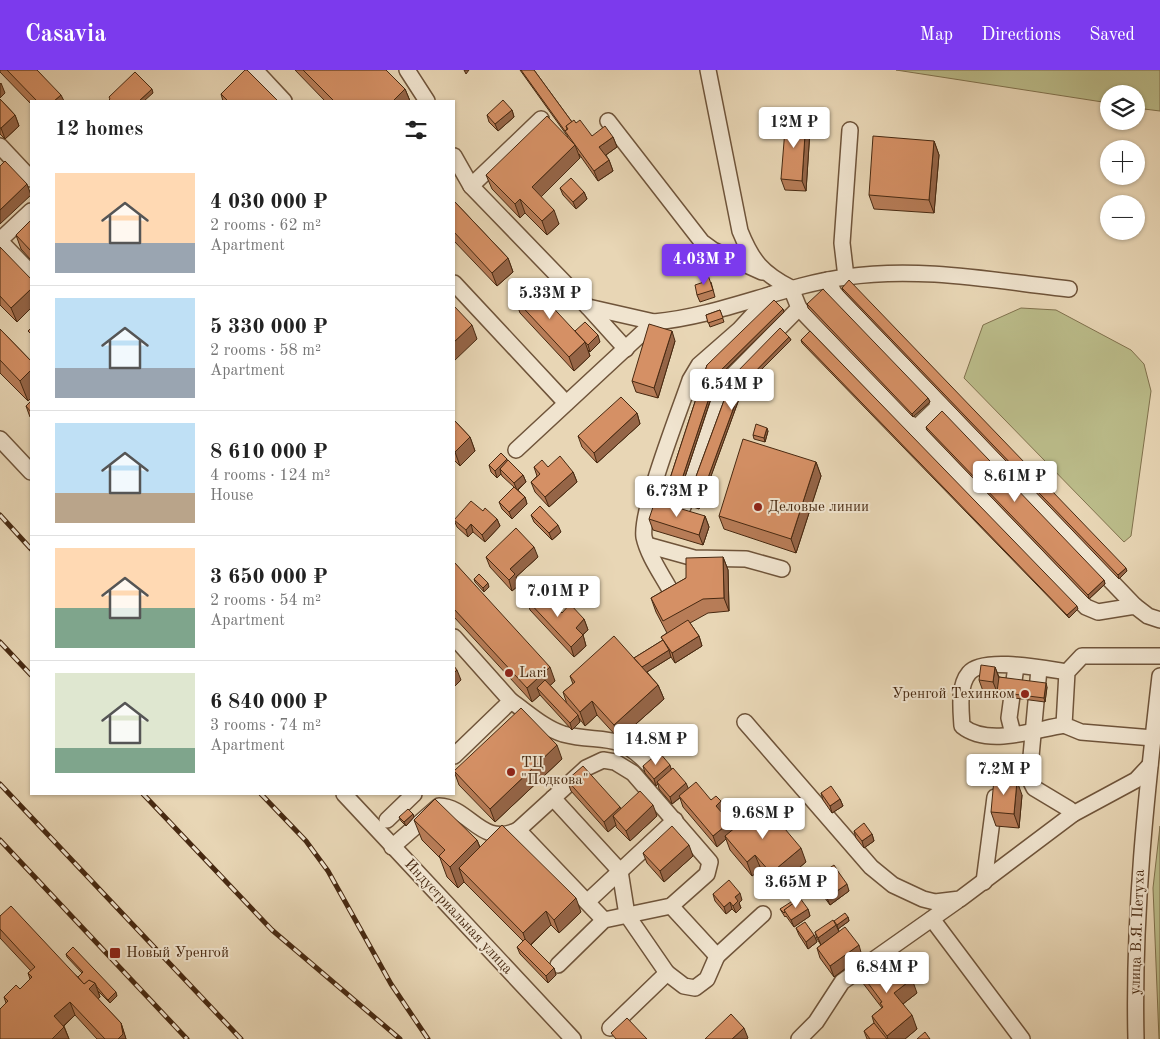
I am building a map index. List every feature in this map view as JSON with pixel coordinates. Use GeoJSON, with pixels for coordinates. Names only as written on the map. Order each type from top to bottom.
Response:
{"type":"FeatureCollection","features":[{"type":"Feature","properties":{"kind":"street"},"geometry":{"type":"LineString","coordinates":[[256,70],[283,100]]}},
{"type":"Feature","properties":{"kind":"street"},"geometry":{"type":"LineString","coordinates":[[407,70],[426,100]]}},
{"type":"Feature","properties":{"kind":"street"},"geometry":{"type":"LineString","coordinates":[[708,70],[740,231],[754,258],[770,276]]}},
{"type":"Feature","properties":{"kind":"street"},"geometry":{"type":"LineString","coordinates":[[471,186],[541,119]]}},
{"type":"Feature","properties":{"kind":"street"},"geometry":{"type":"LineString","coordinates":[[608,121],[702,242],[713,250],[732,257],[791,288],[799,308],[1086,607],[1098,612],[1135,606]]}},
{"type":"Feature","properties":{"kind":"street"},"geometry":{"type":"LineString","coordinates":[[846,276],[842,243],[850,130]]}},
{"type":"Feature","properties":{"kind":"street"},"geometry":{"type":"LineString","coordinates":[[0,146],[30,178]]}},
{"type":"Feature","properties":{"kind":"street"},"geometry":{"type":"LineString","coordinates":[[455,158],[471,186],[626,349]]}},
{"type":"Feature","properties":{"kind":"street"},"geometry":{"type":"LineString","coordinates":[[30,212],[0,240],[30,272]]}},
{"type":"Feature","properties":{"kind":"street"},"geometry":{"type":"LineString","coordinates":[[588,308],[654,322],[684,318],[791,288],[846,276],[909,273],[1069,289]]}},
{"type":"Feature","properties":{"kind":"street"},"geometry":{"type":"LineString","coordinates":[[828,280],[834,293],[1135,606],[1148,616],[1160,620]]}},
{"type":"Feature","properties":{"kind":"street"},"geometry":{"type":"LineString","coordinates":[[455,284],[566,403]]}},
{"type":"Feature","properties":{"kind":"street"},"geometry":{"type":"LineString","coordinates":[[669,588],[646,545],[644,525],[694,371],[739,330],[773,293]]}},
{"type":"Feature","properties":{"kind":"street"},"geometry":{"type":"LineString","coordinates":[[683,507],[725,383],[799,308]]}},
{"type":"Feature","properties":{"kind":"street"},"geometry":{"type":"LineString","coordinates":[[516,450],[654,322]]}},
{"type":"Feature","properties":{"kind":"street"},"geometry":{"type":"LineString","coordinates":[[915,429],[942,404]]}},
{"type":"Feature","properties":{"kind":"street"},"geometry":{"type":"LineString","coordinates":[[0,439],[30,471]]}},
{"type":"Feature","properties":{"kind":"street"},"geometry":{"type":"LineString","coordinates":[[646,545],[694,558],[746,559],[782,570]]}},
{"type":"Feature","properties":{"kind":"street"},"geometry":{"type":"LineString","coordinates":[[455,638],[511,701],[551,728],[574,736],[613,740],[633,750],[648,764]]}},
{"type":"Feature","properties":{"kind":"street"},"geometry":{"type":"LineString","coordinates":[[1064,725],[1067,672],[1082,656],[1160,656]]}},
{"type":"Feature","properties":{"kind":"street"},"geometry":{"type":"LineString","coordinates":[[1067,672],[996,664],[979,666],[969,672],[964,682],[961,706],[962,726],[971,733],[1000,738],[1034,729],[1064,725],[1081,732],[1153,738]]}},
{"type":"Feature","properties":{"kind":"street"},"geometry":{"type":"LineString","coordinates":[[1013,734],[1009,718],[1016,666]]}},
{"type":"Feature","properties":{"kind":"street"},"geometry":{"type":"LineString","coordinates":[[1040,669],[1029,778],[1030,784],[1073,814]]}},
{"type":"Feature","properties":{"kind":"street","name":"улица В.Я. Петуха"},"geometry":{"type":"LineString","coordinates":[[1136,1039],[1136,926],[1144,808],[1160,676]]}},
{"type":"Feature","properties":{"kind":"street"},"geometry":{"type":"LineString","coordinates":[[455,755],[511,701]]}},
{"type":"Feature","properties":{"kind":"street"},"geometry":{"type":"LineString","coordinates":[[745,722],[882,877],[902,890],[924,899],[935,902],[960,899]]}},
{"type":"Feature","properties":{"kind":"street"},"geometry":{"type":"LineString","coordinates":[[392,847],[439,806],[450,809],[494,835],[509,834],[518,830],[594,763],[603,760],[615,762],[633,773],[707,856],[710,869],[671,906],[604,920],[558,964]]}},
{"type":"Feature","properties":{"kind":"street"},"geometry":{"type":"LineString","coordinates":[[799,1039],[816,1022],[842,982],[984,882],[1073,814],[1136,780],[1150,765]]}},
{"type":"Feature","properties":{"kind":"street"},"geometry":{"type":"LineString","coordinates":[[984,882],[996,791]]}},
{"type":"Feature","properties":{"kind":"street","name":"Индустриальная улица"},"geometry":{"type":"LineString","coordinates":[[345,795],[573,1039]]}},
{"type":"Feature","properties":{"kind":"street"},"geometry":{"type":"LineString","coordinates":[[387,820],[413,795]]}},
{"type":"Feature","properties":{"kind":"street"},"geometry":{"type":"LineString","coordinates":[[553,798],[620,871],[627,915],[667,973],[684,986],[695,988],[707,979],[717,956],[763,914]]}},
{"type":"Feature","properties":{"kind":"street"},"geometry":{"type":"LineString","coordinates":[[587,902],[675,820]]}},
{"type":"Feature","properties":{"kind":"street"},"geometry":{"type":"LineString","coordinates":[[518,830],[604,920]]}},
{"type":"Feature","properties":{"kind":"street"},"geometry":{"type":"LineString","coordinates":[[671,906],[717,956]]}},
{"type":"Feature","properties":{"kind":"street"},"geometry":{"type":"LineString","coordinates":[[932,919],[1022,1039]]}},
{"type":"Feature","properties":{"kind":"street"},"geometry":{"type":"LineString","coordinates":[[610,1028],[667,973]]}},
{"type":"Feature","properties":{"kind":"green space"},"geometry":{"type":"Polygon","coordinates":[[[896,70],[1160,70],[1160,111],[1145,109],[1145,85],[1100,85],[1100,102],[896,70]]]}},
{"type":"Feature","properties":{"kind":"green space"},"geometry":{"type":"Polygon","coordinates":[[[1021,308],[1056,310],[1131,350],[1144,364],[1151,391],[1131,536],[1124,542],[964,378],[983,325],[1021,308]]]}},
{"type":"Feature","properties":{"kind":"green space"},"geometry":{"type":"Polygon","coordinates":[[[1160,826],[1160,1039],[1159,1039],[1153,888],[1160,826]]]}},
{"type":"Feature","properties":{"kind":"building"},"geometry":{"type":"Polygon","coordinates":[[[7,70],[37,70],[61,95],[55,100],[36,100],[7,70]]]}},
{"type":"Feature","properties":{"kind":"building"},"geometry":{"type":"Polygon","coordinates":[[[247,70],[277,100],[227,100],[221,94],[247,70]]]}},
{"type":"Feature","properties":{"kind":"building"},"geometry":{"type":"Polygon","coordinates":[[[303,70],[386,70],[405,89],[394,100],[333,100],[303,70]]]}},
{"type":"Feature","properties":{"kind":"building"},"geometry":{"type":"Polygon","coordinates":[[[521,70],[534,70],[572,122],[566,126],[567,129],[565,131],[521,70]]]}},
{"type":"Feature","properties":{"kind":"building"},"geometry":{"type":"Polygon","coordinates":[[[135,72],[152,89],[140,100],[109,100],[109,97],[135,72]]]}},
{"type":"Feature","properties":{"kind":"building"},"geometry":{"type":"Polygon","coordinates":[[[0,99],[15,115],[1,128],[0,128],[0,99]]]}},
{"type":"Feature","properties":{"kind":"building"},"geometry":{"type":"Polygon","coordinates":[[[503,100],[512,110],[495,124],[487,115],[503,100]]]}},
{"type":"Feature","properties":{"kind":"building"},"geometry":{"type":"Polygon","coordinates":[[[547,116],[575,145],[532,187],[554,210],[542,221],[520,199],[515,204],[486,175],[547,116]]]}},
{"type":"Feature","properties":{"kind":"building"},"geometry":{"type":"Polygon","coordinates":[[[786,117],[806,119],[802,181],[781,179],[786,117]]]}},
{"type":"Feature","properties":{"kind":"building"},"geometry":{"type":"Polygon","coordinates":[[[574,120],[576,123],[580,120],[592,136],[605,126],[613,137],[599,147],[609,160],[594,171],[565,131],[568,129],[566,126],[574,120]]]}},
{"type":"Feature","properties":{"kind":"building"},"geometry":{"type":"Polygon","coordinates":[[[873,136],[934,141],[929,200],[869,195],[873,136]]]}},
{"type":"Feature","properties":{"kind":"building"},"geometry":{"type":"Polygon","coordinates":[[[5,161],[27,184],[0,210],[0,166],[5,161]]]}},
{"type":"Feature","properties":{"kind":"building"},"geometry":{"type":"Polygon","coordinates":[[[571,178],[584,192],[573,202],[560,188],[571,178]]]}},
{"type":"Feature","properties":{"kind":"building"},"geometry":{"type":"Polygon","coordinates":[[[455,202],[508,258],[492,273],[455,233],[455,202]]]}},
{"type":"Feature","properties":{"kind":"building"},"geometry":{"type":"Polygon","coordinates":[[[30,221],[30,250],[16,235],[30,221]]]}},
{"type":"Feature","properties":{"kind":"building"},"geometry":{"type":"Polygon","coordinates":[[[0,247],[30,278],[30,290],[11,308],[0,296],[0,247]]]}},
{"type":"Feature","properties":{"kind":"building"},"geometry":{"type":"Polygon","coordinates":[[[708,275],[713,290],[697,295],[695,285],[704,282],[702,277],[708,275]]]}},
{"type":"Feature","properties":{"kind":"building"},"geometry":{"type":"Polygon","coordinates":[[[849,280],[1126,568],[1118,575],[842,288],[849,280]]]}},
{"type":"Feature","properties":{"kind":"building"},"geometry":{"type":"Polygon","coordinates":[[[531,284],[585,342],[569,357],[515,299],[531,284]]]}},
{"type":"Feature","properties":{"kind":"building"},"geometry":{"type":"Polygon","coordinates":[[[823,289],[928,398],[912,414],[807,304],[823,289]]]}},
{"type":"Feature","properties":{"kind":"building"},"geometry":{"type":"Polygon","coordinates":[[[774,300],[783,309],[717,374],[675,500],[664,497],[707,365],[774,300]]]}},
{"type":"Feature","properties":{"kind":"building"},"geometry":{"type":"Polygon","coordinates":[[[455,307],[472,325],[455,341],[455,307]]]}},
{"type":"Feature","properties":{"kind":"building"},"geometry":{"type":"Polygon","coordinates":[[[720,310],[723,318],[708,323],[706,315],[720,310]]]}},
{"type":"Feature","properties":{"kind":"building"},"geometry":{"type":"Polygon","coordinates":[[[585,322],[598,335],[588,345],[575,331],[585,322]]]}},
{"type":"Feature","properties":{"kind":"building"},"geometry":{"type":"Polygon","coordinates":[[[649,324],[672,331],[654,388],[632,381],[649,324]]]}},
{"type":"Feature","properties":{"kind":"building"},"geometry":{"type":"Polygon","coordinates":[[[780,328],[789,337],[742,385],[698,505],[687,501],[733,376],[780,328]]]}},
{"type":"Feature","properties":{"kind":"building"},"geometry":{"type":"Polygon","coordinates":[[[0,329],[30,360],[30,371],[20,381],[0,360],[0,329]]]}},
{"type":"Feature","properties":{"kind":"building"},"geometry":{"type":"Polygon","coordinates":[[[810,331],[1077,606],[1067,615],[801,340],[810,331]]]}},
{"type":"Feature","properties":{"kind":"building"},"geometry":{"type":"Polygon","coordinates":[[[621,397],[637,413],[594,453],[578,436],[621,397]]]}},
{"type":"Feature","properties":{"kind":"building"},"geometry":{"type":"Polygon","coordinates":[[[30,402],[30,411],[26,406],[30,402]]]}},
{"type":"Feature","properties":{"kind":"building"},"geometry":{"type":"Polygon","coordinates":[[[942,411],[1104,580],[1088,595],[926,427],[942,411]]]}},
{"type":"Feature","properties":{"kind":"building"},"geometry":{"type":"Polygon","coordinates":[[[455,421],[470,437],[455,452],[455,421]]]}},
{"type":"Feature","properties":{"kind":"building"},"geometry":{"type":"Polygon","coordinates":[[[756,424],[767,428],[764,438],[753,435],[756,424]]]}},
{"type":"Feature","properties":{"kind":"building"},"geometry":{"type":"Polygon","coordinates":[[[743,439],[816,462],[791,539],[719,516],[743,439]]]}},
{"type":"Feature","properties":{"kind":"building"},"geometry":{"type":"Polygon","coordinates":[[[501,453],[507,459],[495,471],[489,465],[501,453]]]}},
{"type":"Feature","properties":{"kind":"building"},"geometry":{"type":"Polygon","coordinates":[[[560,456],[573,472],[545,497],[531,482],[540,474],[534,467],[542,460],[548,467],[560,456]]]}},
{"type":"Feature","properties":{"kind":"building"},"geometry":{"type":"Polygon","coordinates":[[[508,460],[523,475],[514,483],[500,469],[508,460]]]}},
{"type":"Feature","properties":{"kind":"building"},"geometry":{"type":"Polygon","coordinates":[[[514,487],[525,497],[509,512],[499,502],[514,487]]]}},
{"type":"Feature","properties":{"kind":"building"},"geometry":{"type":"Polygon","coordinates":[[[471,501],[483,511],[485,508],[497,519],[482,535],[471,524],[466,530],[455,519],[471,501]]]}},
{"type":"Feature","properties":{"kind":"building"},"geometry":{"type":"Polygon","coordinates":[[[655,501],[705,516],[699,535],[649,519],[655,501]]]}},
{"type":"Feature","properties":{"kind":"building"},"geometry":{"type":"Polygon","coordinates":[[[540,506],[558,525],[549,533],[531,515],[540,506]]]}},
{"type":"Feature","properties":{"kind":"building"},"geometry":{"type":"Polygon","coordinates":[[[516,528],[534,547],[510,569],[515,574],[509,580],[486,557],[516,528]]]}},
{"type":"Feature","properties":{"kind":"building"},"geometry":{"type":"Polygon","coordinates":[[[723,557],[724,598],[703,599],[663,621],[651,598],[686,578],[686,558],[723,557]]]}},
{"type":"Feature","properties":{"kind":"building"},"geometry":{"type":"Polygon","coordinates":[[[455,563],[550,667],[527,688],[455,610],[455,563]]]}},
{"type":"Feature","properties":{"kind":"building"},"geometry":{"type":"Polygon","coordinates":[[[479,574],[488,583],[483,588],[474,579],[479,574]]]}},
{"type":"Feature","properties":{"kind":"building"},"geometry":{"type":"Polygon","coordinates":[[[538,589],[562,613],[570,604],[584,619],[576,628],[583,635],[571,647],[527,600],[538,589]]]}},
{"type":"Feature","properties":{"kind":"building"},"geometry":{"type":"Polygon","coordinates":[[[688,620],[699,636],[672,653],[661,637],[688,620]]]}},
{"type":"Feature","properties":{"kind":"building"},"geometry":{"type":"Polygon","coordinates":[[[614,636],[658,685],[614,725],[592,701],[580,712],[563,692],[575,682],[570,676],[614,636]]]}},
{"type":"Feature","properties":{"kind":"building"},"geometry":{"type":"Polygon","coordinates":[[[663,640],[669,650],[642,667],[634,658],[663,640]]]}},
{"type":"Feature","properties":{"kind":"building"},"geometry":{"type":"Polygon","coordinates":[[[981,665],[995,667],[993,682],[979,680],[981,665]]]}},
{"type":"Feature","properties":{"kind":"building"},"geometry":{"type":"Polygon","coordinates":[[[999,677],[1046,683],[1044,698],[997,692],[999,677]]]}},
{"type":"Feature","properties":{"kind":"building"},"geometry":{"type":"Polygon","coordinates":[[[545,680],[578,715],[570,723],[537,688],[545,680]]]}},
{"type":"Feature","properties":{"kind":"building","name":"ТЦ \"Подкова\""},"geometry":{"type":"Polygon","coordinates":[[[521,708],[557,745],[490,809],[455,770],[521,708]]]}},
{"type":"Feature","properties":{"kind":"building"},"geometry":{"type":"Polygon","coordinates":[[[659,752],[670,765],[654,779],[643,766],[659,752]]]}},
{"type":"Feature","properties":{"kind":"building"},"geometry":{"type":"Polygon","coordinates":[[[583,766],[620,807],[604,822],[567,780],[583,766]]]}},
{"type":"Feature","properties":{"kind":"building"},"geometry":{"type":"Polygon","coordinates":[[[673,768],[686,783],[670,797],[657,782],[673,768]]]}},
{"type":"Feature","properties":{"kind":"building"},"geometry":{"type":"Polygon","coordinates":[[[994,779],[1017,781],[1014,814],[991,812],[994,779]]]}},
{"type":"Feature","properties":{"kind":"building"},"geometry":{"type":"Polygon","coordinates":[[[696,782],[711,800],[716,796],[721,801],[716,806],[730,822],[713,836],[679,796],[696,782]]]}},
{"type":"Feature","properties":{"kind":"building"},"geometry":{"type":"Polygon","coordinates":[[[831,786],[840,799],[830,806],[821,793],[831,786]]]}},
{"type":"Feature","properties":{"kind":"building"},"geometry":{"type":"Polygon","coordinates":[[[640,791],[653,805],[626,831],[613,816],[640,791]]]}},
{"type":"Feature","properties":{"kind":"building"},"geometry":{"type":"Polygon","coordinates":[[[435,799],[477,840],[450,867],[439,856],[445,850],[414,820],[435,799]]]}},
{"type":"Feature","properties":{"kind":"building"},"geometry":{"type":"Polygon","coordinates":[[[764,804],[801,848],[771,873],[755,855],[747,862],[725,836],[764,804]]]}},
{"type":"Feature","properties":{"kind":"building"},"geometry":{"type":"Polygon","coordinates":[[[408,809],[413,814],[404,822],[399,817],[408,809]]]}},
{"type":"Feature","properties":{"kind":"building"},"geometry":{"type":"Polygon","coordinates":[[[864,823],[872,834],[862,841],[854,831],[864,823]]]}},
{"type":"Feature","properties":{"kind":"building"},"geometry":{"type":"Polygon","coordinates":[[[502,825],[576,898],[554,920],[546,911],[523,933],[459,868],[502,825]]]}},
{"type":"Feature","properties":{"kind":"building"},"geometry":{"type":"Polygon","coordinates":[[[672,826],[689,845],[660,871],[643,853],[672,826]]]}},
{"type":"Feature","properties":{"kind":"building"},"geometry":{"type":"Polygon","coordinates":[[[834,865],[836,868],[817,884],[819,887],[813,879],[834,865]]]}},
{"type":"Feature","properties":{"kind":"building"},"geometry":{"type":"Polygon","coordinates":[[[837,870],[847,884],[827,898],[817,884],[837,870]]]}},
{"type":"Feature","properties":{"kind":"building"},"geometry":{"type":"Polygon","coordinates":[[[729,880],[740,893],[735,897],[738,901],[733,906],[730,902],[724,907],[713,894],[729,880]]]}},
{"type":"Feature","properties":{"kind":"building"},"geometry":{"type":"Polygon","coordinates":[[[800,898],[808,909],[791,920],[784,910],[800,898]]]}},
{"type":"Feature","properties":{"kind":"building"},"geometry":{"type":"Polygon","coordinates":[[[794,900],[795,902],[784,910],[784,913],[780,909],[794,900]]]}},
{"type":"Feature","properties":{"kind":"building"},"geometry":{"type":"Polygon","coordinates":[[[11,906],[84,984],[89,980],[95,983],[89,989],[121,1023],[123,1034],[118,1039],[105,1039],[70,1002],[54,1016],[64,1027],[52,1039],[0,1039],[0,1009],[8,1001],[4,997],[16,985],[20,989],[32,977],[28,973],[35,967],[0,929],[0,916],[11,906]]]}},
{"type":"Feature","properties":{"kind":"building"},"geometry":{"type":"Polygon","coordinates":[[[845,913],[848,917],[837,925],[834,921],[845,913]]]}},
{"type":"Feature","properties":{"kind":"building"},"geometry":{"type":"Polygon","coordinates":[[[833,920],[836,925],[818,938],[815,932],[833,920]]]}},
{"type":"Feature","properties":{"kind":"building"},"geometry":{"type":"Polygon","coordinates":[[[805,922],[814,935],[806,942],[796,928],[805,922]]]}},
{"type":"Feature","properties":{"kind":"building"},"geometry":{"type":"Polygon","coordinates":[[[845,927],[859,945],[830,966],[817,948],[845,927]]]}},
{"type":"Feature","properties":{"kind":"building"},"geometry":{"type":"Polygon","coordinates":[[[525,939],[554,968],[546,976],[517,947],[525,939]]]}},
{"type":"Feature","properties":{"kind":"building"},"geometry":{"type":"Polygon","coordinates":[[[73,947],[116,992],[108,1000],[95,983],[89,980],[84,984],[78,977],[83,972],[66,954],[73,947]]]}},
{"type":"Feature","properties":{"kind":"building"},"geometry":{"type":"Polygon","coordinates":[[[862,958],[864,960],[867,958],[880,975],[897,961],[912,979],[894,993],[912,1015],[887,1036],[872,1016],[883,1007],[880,1003],[882,1002],[854,964],[862,958]]]}},
{"type":"Feature","properties":{"kind":"building"},"geometry":{"type":"Polygon","coordinates":[[[731,1014],[744,1028],[732,1039],[705,1039],[731,1014]]]}},
{"type":"Feature","properties":{"kind":"building"},"geometry":{"type":"Polygon","coordinates":[[[627,1018],[647,1039],[616,1039],[611,1033],[627,1018]]]}},
{"type":"Feature","properties":{"kind":"building"},"geometry":{"type":"Polygon","coordinates":[[[874,1023],[887,1039],[870,1039],[864,1031],[874,1023]]]}},
{"type":"Feature","properties":{"kind":"building"},"geometry":{"type":"Polygon","coordinates":[[[925,1032],[930,1039],[917,1039],[925,1032]]]}},
{"type":"Feature","properties":{"kind":"railway"},"geometry":{"type":"LineString","coordinates":[[0,515],[30,548]]}},
{"type":"Feature","properties":{"kind":"railway"},"geometry":{"type":"LineString","coordinates":[[0,642],[30,674]]}},
{"type":"Feature","properties":{"kind":"railway"},"geometry":{"type":"LineString","coordinates":[[0,784],[241,1039]]}},
{"type":"Feature","properties":{"kind":"railway"},"geometry":{"type":"LineString","coordinates":[[144,795],[272,930],[400,1039]]}},
{"type":"Feature","properties":{"kind":"railway"},"geometry":{"type":"LineString","coordinates":[[262,795],[306,841],[328,871],[391,984],[428,1039]]}},
{"type":"Feature","properties":{"kind":"railway"},"geometry":{"type":"LineString","coordinates":[[0,840],[187,1039]]}},
{"type":"Feature","properties":{"kind":"place","name":"Деловые линии"},"geometry":{"type":"Point","coordinates":[758,507]}},
{"type":"Feature","properties":{"kind":"place","name":"Lari"},"geometry":{"type":"Point","coordinates":[509,673]}},
{"type":"Feature","properties":{"kind":"place","name":"Уренгой Техинком"},"geometry":{"type":"Point","coordinates":[1025,694]}},
{"type":"Feature","properties":{"kind":"place","name":"ТЦ \"Подкова\""},"geometry":{"type":"Point","coordinates":[511,772]}},
{"type":"Feature","properties":{"kind":"place","name":"Новый Уренгой"},"geometry":{"type":"Point","coordinates":[115,953]}}]}
